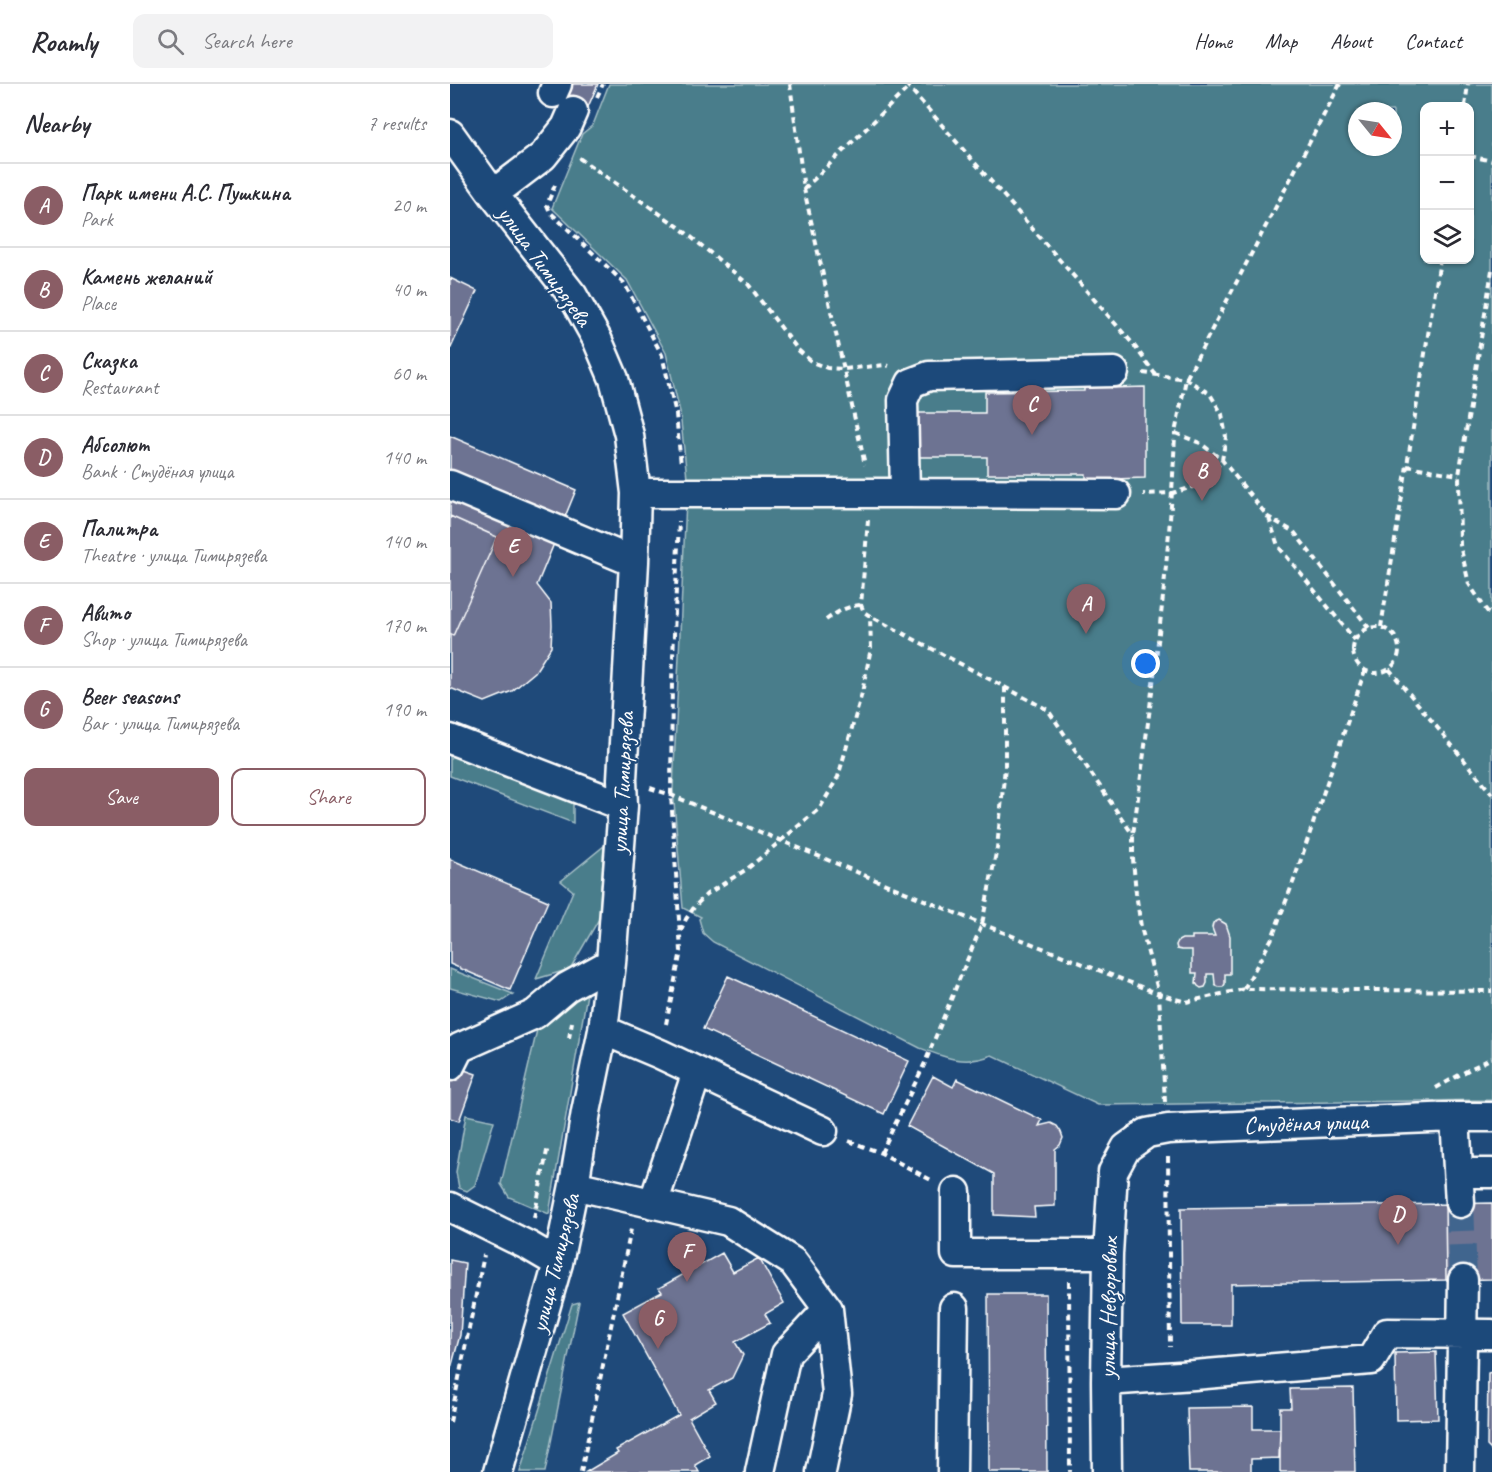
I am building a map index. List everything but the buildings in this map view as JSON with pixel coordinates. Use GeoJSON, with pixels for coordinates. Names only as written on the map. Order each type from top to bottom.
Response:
{"type":"FeatureCollection","features":[{"type":"Feature","properties":{"kind":"street"},"geometry":{"type":"LineString","coordinates":[[493,194],[543,156],[566,128],[570,97]]}},
{"type":"Feature","properties":{"kind":"street","name":"улица Тимирязева"},"geometry":{"type":"LineString","coordinates":[[450,134],[493,194],[573,296],[597,339],[614,379],[629,435],[636,493],[622,806],[611,963],[603,1030],[558,1263],[498,1472]]}},
{"type":"Feature","properties":{"kind":"street"},"geometry":{"type":"LineString","coordinates":[[904,493],[903,400],[911,383],[928,376],[1114,372]]}},
{"type":"Feature","properties":{"kind":"street"},"geometry":{"type":"LineString","coordinates":[[450,485],[634,562]]}},
{"type":"Feature","properties":{"kind":"street"},"geometry":{"type":"LineString","coordinates":[[636,493],[1116,494]]}},
{"type":"Feature","properties":{"kind":"street"},"geometry":{"type":"LineString","coordinates":[[450,739],[622,806]]}},
{"type":"Feature","properties":{"kind":"street"},"geometry":{"type":"LineString","coordinates":[[450,1066],[459,1048],[535,1014],[567,987],[611,963]]}},
{"type":"Feature","properties":{"kind":"street"},"geometry":{"type":"LineString","coordinates":[[603,1030],[660,1054],[824,1131]]}},
{"type":"Feature","properties":{"kind":"street"},"geometry":{"type":"LineString","coordinates":[[645,1202],[697,1072]]}},
{"type":"Feature","properties":{"kind":"street"},"geometry":{"type":"LineString","coordinates":[[1455,1117],[1460,1203]]}},
{"type":"Feature","properties":{"kind":"street","name":"Студёная улица"},"geometry":{"type":"LineString","coordinates":[[1126,1148],[1147,1133],[1168,1129],[1492,1117]]}},
{"type":"Feature","properties":{"kind":"street","name":"улица Невзоровых"},"geometry":{"type":"LineString","coordinates":[[1107,1472],[1108,1254],[1113,1172],[1126,1148]]}},
{"type":"Feature","properties":{"kind":"street"},"geometry":{"type":"LineString","coordinates":[[1459,1173],[1492,1173]]}},
{"type":"Feature","properties":{"kind":"street"},"geometry":{"type":"LineString","coordinates":[[574,1185],[728,1221],[793,1262],[828,1309],[837,1394],[821,1472]]}},
{"type":"Feature","properties":{"kind":"street"},"geometry":{"type":"LineString","coordinates":[[956,1192],[956,1254],[1108,1254]]}},
{"type":"Feature","properties":{"kind":"street"},"geometry":{"type":"LineString","coordinates":[[450,1207],[558,1263]]}},
{"type":"Feature","properties":{"kind":"street"},"geometry":{"type":"LineString","coordinates":[[1460,1472],[1462,1280]]}},
{"type":"Feature","properties":{"kind":"street"},"geometry":{"type":"LineString","coordinates":[[952,1472],[954,1308]]}},
{"type":"Feature","properties":{"kind":"street"},"geometry":{"type":"LineString","coordinates":[[760,1472],[786,1354],[828,1309]]}},
{"type":"Feature","properties":{"kind":"street"},"geometry":{"type":"LineString","coordinates":[[1106,1381],[1371,1360],[1387,1333],[1492,1334]]}},
{"type":"Feature","properties":{"kind":"path"},"geometry":{"type":"LineString","coordinates":[[570,97],[603,84]]}},
{"type":"Feature","properties":{"kind":"path"},"geometry":{"type":"LineString","coordinates":[[790,84],[804,189],[871,493],[861,604],[864,612],[1047,710],[1134,835]]}},
{"type":"Feature","properties":{"kind":"path"},"geometry":{"type":"LineString","coordinates":[[1166,1109],[1159,994],[1141,927],[1133,859],[1173,493],[1175,433],[1186,379],[1340,84]]}},
{"type":"Feature","properties":{"kind":"path"},"geometry":{"type":"LineString","coordinates":[[1466,102],[1468,84]]}},
{"type":"Feature","properties":{"kind":"path"},"geometry":{"type":"LineString","coordinates":[[804,189],[907,85],[1133,344],[1155,374]]}},
{"type":"Feature","properties":{"kind":"path"},"geometry":{"type":"LineString","coordinates":[[578,157],[679,227],[748,284],[798,350],[812,362],[827,368],[844,369],[886,365],[900,371],[911,383]]}},
{"type":"Feature","properties":{"kind":"path"},"geometry":{"type":"LineString","coordinates":[[1474,157],[1492,161]]}},
{"type":"Feature","properties":{"kind":"path"},"geometry":{"type":"LineString","coordinates":[[550,212],[624,283],[662,355],[676,414],[682,470],[672,680],[671,783],[681,951],[660,1054]]}},
{"type":"Feature","properties":{"kind":"path"},"geometry":{"type":"LineString","coordinates":[[1381,627],[1439,264]]}},
{"type":"Feature","properties":{"kind":"path"},"geometry":{"type":"LineString","coordinates":[[1492,270],[1458,476],[1460,545],[1469,584],[1486,611],[1492,614]]}},
{"type":"Feature","properties":{"kind":"path"},"geometry":{"type":"LineString","coordinates":[[1114,372],[1155,374],[1186,379],[1210,394],[1222,414],[1226,437],[1222,460],[1210,477],[1193,487],[1173,493],[1116,494]]}},
{"type":"Feature","properties":{"kind":"path"},"geometry":{"type":"LineString","coordinates":[[1175,433],[1200,443],[1222,460],[1268,517],[1278,546],[1355,640]]}},
{"type":"Feature","properties":{"kind":"path"},"geometry":{"type":"LineString","coordinates":[[1407,466],[1458,476]]}},
{"type":"Feature","properties":{"kind":"path"},"geometry":{"type":"LineString","coordinates":[[1268,517],[1294,532],[1369,628]]}},
{"type":"Feature","properties":{"kind":"path"},"geometry":{"type":"LineString","coordinates":[[826,620],[840,610],[861,604]]}},
{"type":"Feature","properties":{"kind":"path"},"geometry":{"type":"LineString","coordinates":[[680,933],[686,919],[707,894],[747,870],[820,807],[838,777],[862,693],[871,648],[870,616]]}},
{"type":"Feature","properties":{"kind":"path"},"geometry":{"type":"LineString","coordinates":[[1381,627],[1394,635],[1399,649],[1395,664],[1377,673],[1359,666],[1355,660],[1353,646],[1359,634],[1369,628],[1381,627]]}},
{"type":"Feature","properties":{"kind":"path"},"geometry":{"type":"LineString","coordinates":[[1389,669],[1492,794]]}},
{"type":"Feature","properties":{"kind":"path"},"geometry":{"type":"LineString","coordinates":[[1244,989],[1272,938],[1294,880],[1365,670]]}},
{"type":"Feature","properties":{"kind":"path"},"geometry":{"type":"LineString","coordinates":[[881,1153],[924,1065],[982,924],[997,848],[1005,767],[1005,687]]}},
{"type":"Feature","properties":{"kind":"path"},"geometry":{"type":"LineString","coordinates":[[698,807],[982,924],[1159,994],[1186,1002],[1244,989],[1492,991]]}},
{"type":"Feature","properties":{"kind":"path"},"geometry":{"type":"LineString","coordinates":[[1434,1090],[1492,1058]]}},
{"type":"Feature","properties":{"kind":"path"},"geometry":{"type":"LineString","coordinates":[[824,1131],[881,1153],[956,1192]]}},
{"type":"Feature","properties":{"kind":"path"},"geometry":{"type":"LineString","coordinates":[[1168,1150],[1170,1377]]}},
{"type":"Feature","properties":{"kind":"path"},"geometry":{"type":"LineString","coordinates":[[581,1472],[645,1202]]}},
{"type":"Feature","properties":{"kind":"path"},"geometry":{"type":"LineString","coordinates":[[450,1422],[486,1245],[486,1224]]}},
{"type":"Feature","properties":{"kind":"path"},"geometry":{"type":"LineString","coordinates":[[1069,1253],[1070,1472]]}},
{"type":"Feature","properties":{"kind":"green space"},"geometry":{"type":"Polygon","coordinates":[[[609,84],[1492,84],[1492,1100],[1098,1105],[992,1055],[964,1060],[947,1058],[920,1048],[713,942],[703,933],[699,919],[701,917],[683,908],[673,790],[687,478],[680,412],[666,353],[627,280],[552,208],[582,134],[593,125],[609,84]]]}},
{"type":"Feature","properties":{"kind":"green space"},"geometry":{"type":"Polygon","coordinates":[[[450,750],[573,799],[573,823],[450,776],[450,750]]]}},
{"type":"Feature","properties":{"kind":"green space"},"geometry":{"type":"Polygon","coordinates":[[[604,846],[599,919],[570,969],[536,979],[573,891],[561,881],[604,846]]]}},
{"type":"Feature","properties":{"kind":"green space"},"geometry":{"type":"Polygon","coordinates":[[[450,969],[513,994],[501,1002],[450,988],[450,969]]]}},
{"type":"Feature","properties":{"kind":"green space"},"geometry":{"type":"Polygon","coordinates":[[[588,988],[549,1214],[509,1197],[501,1184],[540,1017],[558,1014],[569,998],[588,988]]]}},
{"type":"Feature","properties":{"kind":"green space"},"geometry":{"type":"Polygon","coordinates":[[[466,1115],[494,1121],[475,1185],[467,1191],[459,1188],[456,1172],[466,1115]]]}},
{"type":"Feature","properties":{"kind":"green space"},"geometry":{"type":"Polygon","coordinates":[[[579,1302],[545,1472],[520,1472],[572,1304],[579,1302]]]}},
{"type":"Feature","properties":{"kind":"tunnel"},"geometry":{"type":"LineString","coordinates":[[1460,1203],[1463,1280]]}},
{"type":"Feature","properties":{"kind":"place","name":"Сказка"},"geometry":{"type":"Point","coordinates":[1032,435]}},
{"type":"Feature","properties":{"kind":"place","name":"Камень желаний"},"geometry":{"type":"Point","coordinates":[1202,501]}},
{"type":"Feature","properties":{"kind":"place","name":"Палитра"},"geometry":{"type":"Point","coordinates":[513,577]}},
{"type":"Feature","properties":{"kind":"place","name":"Парк имени А.С. Пушкина"},"geometry":{"type":"Point","coordinates":[1086,634]}},
{"type":"Feature","properties":{"kind":"place","name":"Абсолют"},"geometry":{"type":"Point","coordinates":[1398,1245]}},
{"type":"Feature","properties":{"kind":"place","name":"Авито"},"geometry":{"type":"Point","coordinates":[687,1282]}},
{"type":"Feature","properties":{"kind":"place","name":"Beer seasons"},"geometry":{"type":"Point","coordinates":[658,1349]}}]}
